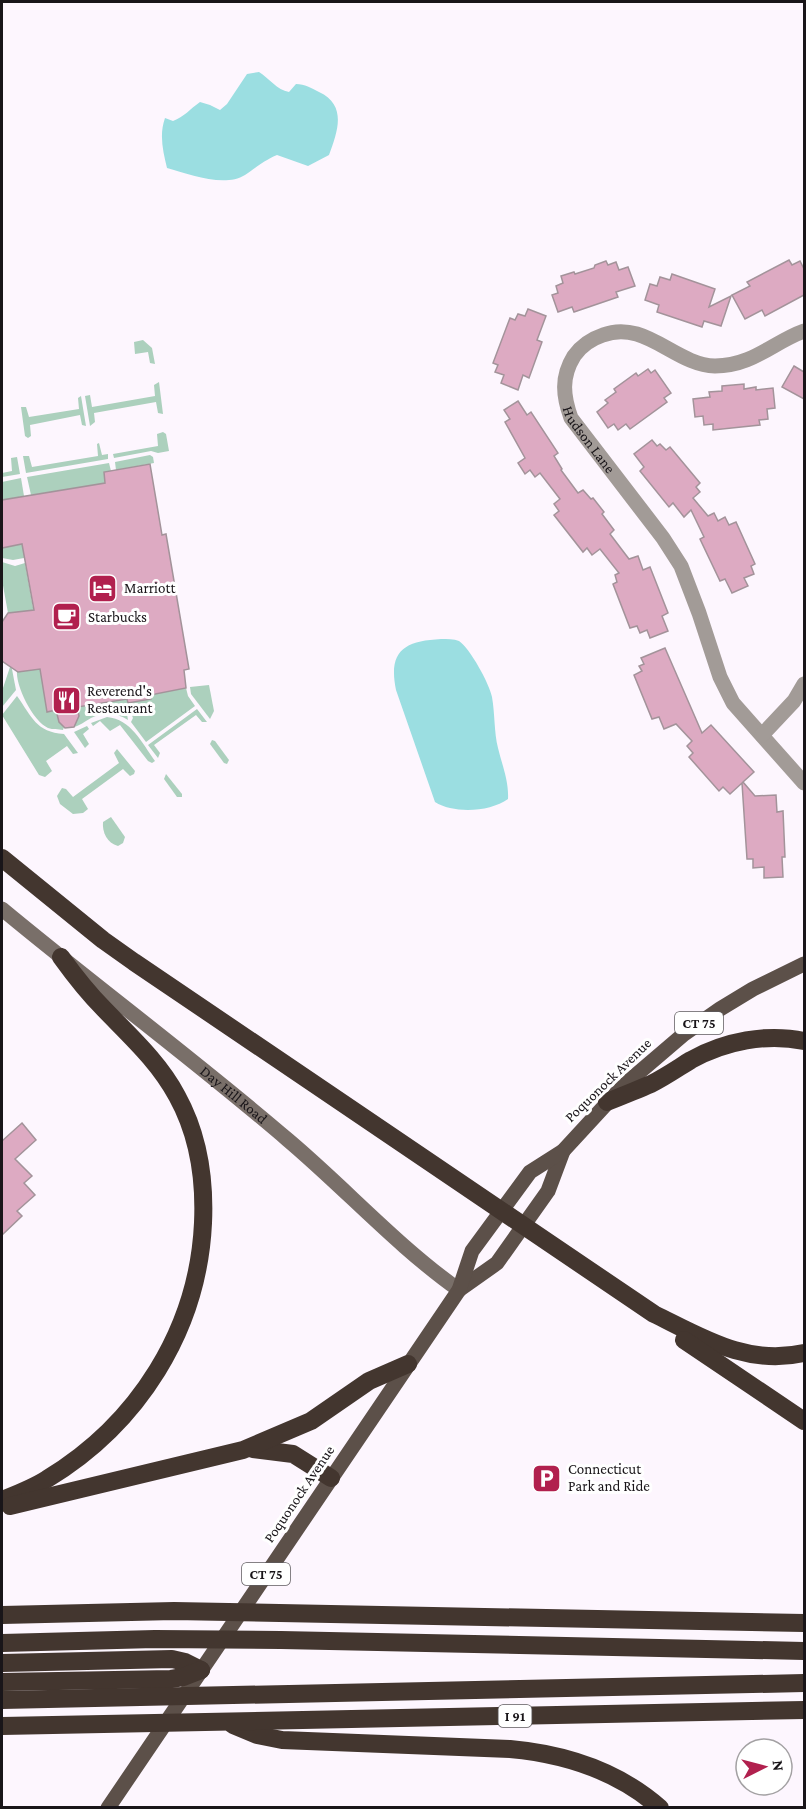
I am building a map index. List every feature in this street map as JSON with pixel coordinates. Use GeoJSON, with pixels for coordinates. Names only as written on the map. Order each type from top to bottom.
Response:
{"type":"FeatureCollection","features":[{"type":"Feature","properties":{"kind":"highway"},"geometry":{"type":"LineString","coordinates":[[2,858],[55,903],[134,962],[654,1314],[685,1340],[804,1421]]}},
{"type":"Feature","properties":{"kind":"highway"},"geometry":{"type":"LineString","coordinates":[[2,1500],[39,1484],[70,1464],[109,1431],[142,1394],[167,1356],[187,1313],[197,1276],[203,1233],[201,1166],[189,1124],[177,1095],[153,1062],[89,993],[61,957]]}},
{"type":"Feature","properties":{"kind":"highway"},"geometry":{"type":"LineString","coordinates":[[607,1102],[651,1083],[700,1056],[728,1045],[779,1037],[804,1041]]}},
{"type":"Feature","properties":{"kind":"highway"},"geometry":{"type":"LineString","coordinates":[[654,1314],[706,1341],[728,1348],[755,1355],[776,1357],[804,1353]]}},
{"type":"Feature","properties":{"kind":"highway"},"geometry":{"type":"LineString","coordinates":[[2,1508],[243,1450],[311,1421],[369,1381],[408,1364]]}},
{"type":"Feature","properties":{"kind":"highway"},"geometry":{"type":"LineString","coordinates":[[243,1450],[275,1450],[293,1454],[332,1478]]}},
{"type":"Feature","properties":{"kind":"highway"},"geometry":{"type":"LineString","coordinates":[[2,1615],[174,1611],[804,1623]]}},
{"type":"Feature","properties":{"kind":"highway"},"geometry":{"type":"LineString","coordinates":[[2,1643],[155,1639],[281,1640],[804,1651]]}},
{"type":"Feature","properties":{"kind":"highway"},"geometry":{"type":"LineString","coordinates":[[2,1663],[172,1659],[185,1662],[201,1670]]}},
{"type":"Feature","properties":{"kind":"highway"},"geometry":{"type":"LineString","coordinates":[[2,1682],[171,1679],[201,1670]]}},
{"type":"Feature","properties":{"kind":"highway"},"geometry":{"type":"LineString","coordinates":[[2,1700],[804,1683]]}},
{"type":"Feature","properties":{"kind":"highway","name":"I 91"},"geometry":{"type":"LineString","coordinates":[[2,1726],[804,1710]]}},
{"type":"Feature","properties":{"kind":"highway"},"geometry":{"type":"LineString","coordinates":[[226,1722],[257,1735],[282,1740],[510,1749],[550,1755],[573,1760],[605,1772],[627,1784],[660,1808]]}},
{"type":"Feature","properties":{"kind":"main road","name":"Day Hill Road"},"geometry":{"type":"LineString","coordinates":[[2,909],[256,1113],[319,1167],[430,1269],[459,1290]]}},
{"type":"Feature","properties":{"kind":"main road","name":"Poquonock Avenue"},"geometry":{"type":"LineString","coordinates":[[108,1808],[459,1290],[472,1251],[526,1176],[562,1151],[607,1102],[642,1069],[701,1022],[753,989],[804,964]]}},
{"type":"Feature","properties":{"kind":"main road","name":"Poquonock Avenue"},"geometry":{"type":"LineString","coordinates":[[459,1290],[497,1263],[548,1191],[562,1151]]}},
{"type":"Feature","properties":{"kind":"street","name":"Hudson Lane"},"geometry":{"type":"LineString","coordinates":[[804,331],[751,359],[716,366],[700,364],[685,358],[639,334],[608,333],[593,338],[581,347],[574,357],[565,382],[564,399],[571,418],[663,538],[681,566],[720,677],[734,703],[804,783]]}},
{"type":"Feature","properties":{"kind":"street"},"geometry":{"type":"LineString","coordinates":[[762,735],[794,702],[804,684]]}},
{"type":"Feature","properties":{"kind":"green space"},"geometry":{"type":"Polygon","coordinates":[[[143,340],[152,348],[155,364],[150,363],[148,352],[135,354],[134,342],[143,340]]]}},
{"type":"Feature","properties":{"kind":"green space"},"geometry":{"type":"Polygon","coordinates":[[[159,382],[163,414],[158,413],[156,402],[94,413],[95,422],[90,426],[85,396],[90,395],[92,407],[155,396],[154,385],[159,382]]]}},
{"type":"Feature","properties":{"kind":"green space"},"geometry":{"type":"Polygon","coordinates":[[[81,396],[86,426],[82,425],[80,415],[30,425],[31,436],[28,438],[25,436],[21,407],[26,407],[29,417],[79,409],[78,398],[81,396]]]}},
{"type":"Feature","properties":{"kind":"green space"},"geometry":{"type":"Polygon","coordinates":[[[163,432],[166,434],[169,451],[158,453],[151,451],[114,458],[113,454],[158,446],[157,434],[163,432]]]}},
{"type":"Feature","properties":{"kind":"green space"},"geometry":{"type":"Polygon","coordinates":[[[99,443],[102,455],[108,454],[108,459],[26,473],[23,456],[29,456],[32,467],[98,456],[97,444],[99,443]]]}},
{"type":"Feature","properties":{"kind":"green space"},"geometry":{"type":"Polygon","coordinates":[[[150,455],[154,463],[116,470],[115,462],[150,455]]]}},
{"type":"Feature","properties":{"kind":"green space"},"geometry":{"type":"Polygon","coordinates":[[[17,457],[20,474],[2,477],[2,473],[12,471],[11,458],[17,457]]]}},
{"type":"Feature","properties":{"kind":"green space"},"geometry":{"type":"Polygon","coordinates":[[[109,463],[111,471],[104,472],[105,483],[31,495],[27,477],[109,463]]]}},
{"type":"Feature","properties":{"kind":"green space"},"geometry":{"type":"Polygon","coordinates":[[[21,478],[24,496],[2,500],[2,482],[21,478]]]}},
{"type":"Feature","properties":{"kind":"green space"},"geometry":{"type":"Polygon","coordinates":[[[33,542],[35,556],[13,560],[2,558],[2,548],[33,542]]]}},
{"type":"Feature","properties":{"kind":"green space"},"geometry":{"type":"Polygon","coordinates":[[[2,562],[15,566],[25,563],[34,613],[22,631],[8,613],[2,580],[2,562]]]}},
{"type":"Feature","properties":{"kind":"green space"},"geometry":{"type":"Polygon","coordinates":[[[11,664],[16,690],[2,707],[2,691],[11,664]]]}},
{"type":"Feature","properties":{"kind":"green space"},"geometry":{"type":"Polygon","coordinates":[[[40,666],[48,712],[56,710],[64,727],[63,730],[50,729],[42,724],[31,711],[22,693],[17,669],[40,666]]]}},
{"type":"Feature","properties":{"kind":"green space"},"geometry":{"type":"Polygon","coordinates":[[[209,685],[214,711],[210,719],[191,694],[190,687],[209,685]]]}},
{"type":"Feature","properties":{"kind":"green space"},"geometry":{"type":"Polygon","coordinates":[[[186,688],[195,706],[146,742],[131,722],[133,718],[131,713],[108,704],[108,702],[127,699],[128,703],[151,699],[150,695],[186,688]]]}},
{"type":"Feature","properties":{"kind":"green space"},"geometry":{"type":"Polygon","coordinates":[[[17,696],[41,727],[64,734],[78,753],[73,754],[67,746],[46,761],[52,771],[45,777],[39,775],[2,715],[17,696]]]}},
{"type":"Feature","properties":{"kind":"green space"},"geometry":{"type":"Polygon","coordinates":[[[105,702],[107,708],[127,714],[128,720],[105,714],[74,727],[77,707],[105,702]]]}},
{"type":"Feature","properties":{"kind":"green space"},"geometry":{"type":"Polygon","coordinates":[[[197,709],[207,722],[202,722],[196,715],[154,745],[160,753],[158,758],[148,745],[197,709]]]}},
{"type":"Feature","properties":{"kind":"green space"},"geometry":{"type":"Polygon","coordinates":[[[107,717],[123,722],[129,727],[155,761],[152,763],[148,761],[120,725],[110,731],[100,721],[93,726],[91,723],[107,717]]]}},
{"type":"Feature","properties":{"kind":"green space"},"geometry":{"type":"Polygon","coordinates":[[[87,726],[89,729],[83,734],[89,744],[85,748],[74,732],[87,726]]]}},
{"type":"Feature","properties":{"kind":"green space"},"geometry":{"type":"Polygon","coordinates":[[[212,740],[229,760],[227,764],[210,744],[212,740]]]}},
{"type":"Feature","properties":{"kind":"green space"},"geometry":{"type":"Polygon","coordinates":[[[117,749],[135,771],[134,774],[130,776],[123,769],[82,799],[88,809],[83,813],[73,814],[60,804],[57,796],[62,788],[73,797],[119,763],[114,753],[117,749]]]}},
{"type":"Feature","properties":{"kind":"green space"},"geometry":{"type":"Polygon","coordinates":[[[166,774],[182,797],[177,797],[164,779],[166,774]]]}},
{"type":"Feature","properties":{"kind":"green space"},"geometry":{"type":"Polygon","coordinates":[[[111,817],[125,837],[123,843],[118,846],[108,840],[103,830],[103,822],[111,817]]]}},
{"type":"Feature","properties":{"kind":"water"},"geometry":{"type":"Polygon","coordinates":[[[259,72],[285,91],[289,92],[296,84],[308,86],[328,97],[334,104],[338,119],[329,155],[308,166],[277,155],[237,179],[227,180],[206,179],[167,168],[162,137],[165,118],[173,121],[200,102],[220,110],[227,104],[247,74],[259,72]]]}},
{"type":"Feature","properties":{"kind":"water"},"geometry":{"type":"Polygon","coordinates":[[[441,639],[459,641],[469,651],[488,684],[508,792],[508,799],[492,807],[462,810],[435,802],[396,690],[394,666],[402,651],[417,642],[441,639]]]}},
{"type":"Feature","properties":{"kind":"building"},"geometry":{"type":"Polygon","coordinates":[[[789,260],[792,265],[800,261],[804,269],[804,295],[765,316],[762,310],[745,319],[732,295],[750,286],[747,282],[789,260]]]}},
{"type":"Feature","properties":{"kind":"building"},"geometry":{"type":"Polygon","coordinates":[[[606,261],[608,265],[616,262],[619,270],[628,267],[635,286],[616,292],[618,297],[574,312],[572,307],[558,312],[552,295],[558,293],[556,286],[563,283],[561,276],[594,268],[595,265],[606,261]]]}},
{"type":"Feature","properties":{"kind":"building"},"geometry":{"type":"Polygon","coordinates":[[[672,274],[715,289],[709,307],[731,296],[721,326],[704,321],[702,327],[657,312],[659,305],[645,300],[650,284],[657,286],[660,277],[670,280],[672,274]]]}},
{"type":"Feature","properties":{"kind":"building"},"geometry":{"type":"Polygon","coordinates":[[[528,309],[546,316],[537,340],[542,342],[529,378],[523,375],[518,390],[501,383],[504,375],[495,372],[498,365],[493,363],[510,318],[515,320],[518,314],[525,316],[528,309]]]}},
{"type":"Feature","properties":{"kind":"building"},"geometry":{"type":"Polygon","coordinates":[[[794,366],[804,372],[804,399],[782,387],[794,366]]]}},
{"type":"Feature","properties":{"kind":"building"},"geometry":{"type":"Polygon","coordinates":[[[648,369],[651,373],[655,370],[671,393],[664,398],[667,402],[630,429],[626,424],[618,430],[614,424],[608,428],[597,412],[608,403],[605,400],[616,392],[614,389],[636,373],[638,376],[648,369]]]}},
{"type":"Feature","properties":{"kind":"building"},"geometry":{"type":"Polygon","coordinates":[[[744,384],[744,389],[773,388],[775,408],[767,409],[768,419],[759,420],[760,425],[713,430],[713,424],[704,425],[703,416],[695,417],[693,399],[710,397],[709,392],[722,391],[722,386],[744,384]]]}},
{"type":"Feature","properties":{"kind":"building"},"geometry":{"type":"Polygon","coordinates":[[[518,401],[527,415],[531,412],[558,453],[554,456],[561,470],[578,493],[583,490],[604,512],[602,514],[614,530],[610,534],[629,559],[638,556],[643,570],[650,567],[668,613],[662,616],[668,631],[650,638],[647,630],[640,633],[637,626],[630,628],[613,584],[617,582],[615,575],[619,573],[600,549],[592,555],[587,548],[583,552],[554,515],[559,511],[554,504],[560,499],[540,473],[535,477],[530,470],[525,474],[518,463],[525,458],[505,422],[510,419],[504,410],[518,401]]]}},
{"type":"Feature","properties":{"kind":"building"},"geometry":{"type":"Polygon","coordinates":[[[652,440],[657,446],[660,444],[666,450],[670,447],[700,483],[696,487],[700,492],[693,498],[708,516],[714,513],[718,521],[725,517],[729,525],[736,522],[755,564],[751,566],[754,574],[744,578],[748,586],[732,593],[725,579],[720,581],[700,539],[704,537],[691,510],[684,517],[673,503],[669,507],[640,471],[644,467],[634,454],[652,440]]]}},
{"type":"Feature","properties":{"kind":"building","name":"Marriott"},"geometry":{"type":"Polygon","coordinates":[[[150,464],[162,535],[166,534],[189,669],[184,670],[186,688],[150,695],[151,699],[128,703],[127,699],[77,707],[79,716],[74,727],[65,728],[59,722],[56,710],[47,712],[40,669],[18,672],[2,661],[2,622],[8,613],[34,610],[22,544],[2,548],[2,500],[105,483],[104,472],[150,464]]]}},
{"type":"Feature","properties":{"kind":"building"},"geometry":{"type":"Polygon","coordinates":[[[665,648],[702,733],[711,725],[754,772],[743,782],[755,796],[776,795],[777,812],[783,811],[785,857],[782,857],[783,877],[764,878],[764,867],[753,868],[753,859],[747,859],[742,783],[730,794],[723,787],[719,791],[689,757],[693,753],[687,746],[692,741],[676,724],[664,729],[659,717],[652,719],[634,675],[642,671],[639,666],[644,664],[641,658],[665,648]]]}},
{"type":"Feature","properties":{"kind":"building"},"geometry":{"type":"Polygon","coordinates":[[[22,1123],[36,1140],[15,1159],[32,1176],[24,1183],[35,1195],[17,1211],[22,1216],[2,1235],[2,1141],[22,1123]]]}},
{"type":"Feature","properties":{"kind":"place","name":"Marriott"},"geometry":{"type":"Point","coordinates":[103,588]}},
{"type":"Feature","properties":{"kind":"place","name":"Starbucks"},"geometry":{"type":"Point","coordinates":[67,617]}},
{"type":"Feature","properties":{"kind":"place","name":"Reverend's Restaurant"},"geometry":{"type":"Point","coordinates":[66,700]}},
{"type":"Feature","properties":{"kind":"place","name":"Connecticut Park and Ride"},"geometry":{"type":"Point","coordinates":[547,1478]}}]}
